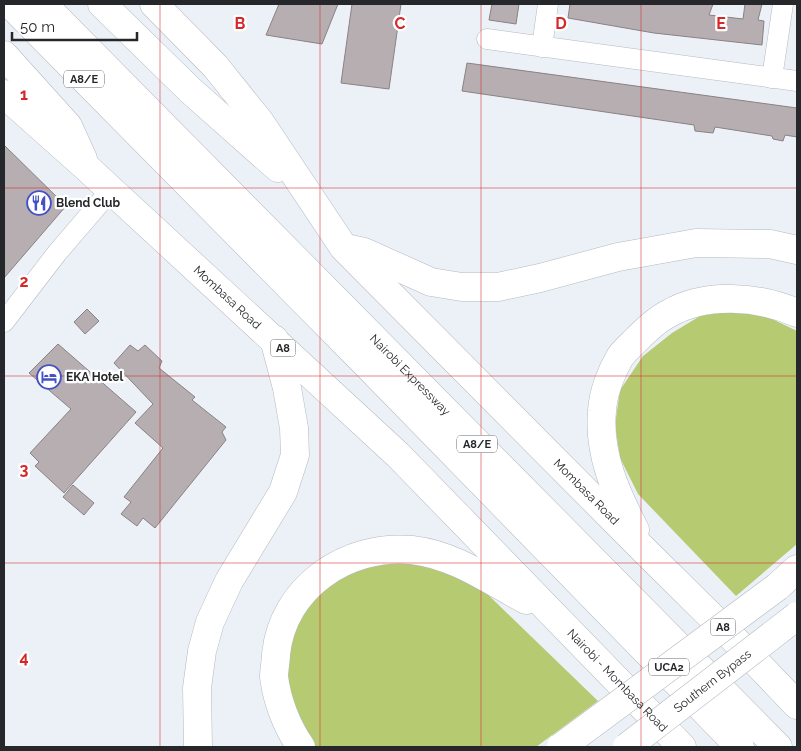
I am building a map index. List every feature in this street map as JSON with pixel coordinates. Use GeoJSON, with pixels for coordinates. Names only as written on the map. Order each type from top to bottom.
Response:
{"type":"FeatureCollection","features":[{"type":"Feature","properties":{"kind":"highway","name":"Nairobi Expressway"},"geometry":{"type":"LineString","coordinates":[[10,4],[167,146],[778,747]]}},
{"type":"Feature","properties":{"kind":"highway","name":"Nairobi Expressway"},"geometry":{"type":"LineString","coordinates":[[43,4],[167,146],[422,421],[740,747]]}},
{"type":"Feature","properties":{"kind":"highway"},"geometry":{"type":"LineString","coordinates":[[102,4],[190,90],[308,194]]}},
{"type":"Feature","properties":{"kind":"highway","name":"Mombasa Road"},"geometry":{"type":"LineString","coordinates":[[154,4],[214,66],[260,122],[344,248],[646,552]]}},
{"type":"Feature","properties":{"kind":"highway"},"geometry":{"type":"LineString","coordinates":[[4,55],[68,126],[86,167]]}},
{"type":"Feature","properties":{"kind":"highway","name":"Mombasa Road"},"geometry":{"type":"LineString","coordinates":[[4,94],[274,339],[398,455],[551,614]]}},
{"type":"Feature","properties":{"kind":"highway"},"geometry":{"type":"LineString","coordinates":[[344,248],[364,252],[431,282],[462,287],[498,287],[618,257],[696,243],[770,244],[797,250]]}},
{"type":"Feature","properties":{"kind":"highway"},"geometry":{"type":"LineString","coordinates":[[646,552],[617,493],[604,454],[602,410],[609,380],[621,356],[655,323],[668,314],[690,304],[720,298],[751,300],[786,308],[797,313]]}},
{"type":"Feature","properties":{"kind":"highway"},"geometry":{"type":"LineString","coordinates":[[198,747],[197,688],[202,651],[210,622],[229,581],[283,492],[295,455],[294,428],[287,388],[274,339]]}},
{"type":"Feature","properties":{"kind":"highway"},"geometry":{"type":"LineString","coordinates":[[301,747],[290,731],[278,695],[274,676],[277,644],[282,625],[294,603],[328,569],[353,557],[376,550],[411,550],[438,555],[461,563],[551,614]]}},
{"type":"Feature","properties":{"kind":"highway","name":"A8"},"geometry":{"type":"LineString","coordinates":[[646,552],[797,705]]}},
{"type":"Feature","properties":{"kind":"highway","name":"UCA2"},"geometry":{"type":"LineString","coordinates":[[561,747],[787,578]]}},
{"type":"Feature","properties":{"kind":"highway","name":"Nairobi - Mombasa Road"},"geometry":{"type":"LineString","coordinates":[[551,614],[682,747]]}},
{"type":"Feature","properties":{"kind":"highway","name":"Southern Bypass"},"geometry":{"type":"LineString","coordinates":[[626,747],[797,616]]}},
{"type":"Feature","properties":{"kind":"street"},"geometry":{"type":"LineString","coordinates":[[542,46],[548,4]]}},
{"type":"Feature","properties":{"kind":"street"},"geometry":{"type":"LineString","coordinates":[[772,78],[783,4]]}},
{"type":"Feature","properties":{"kind":"street"},"geometry":{"type":"LineString","coordinates":[[487,39],[797,81]]}},
{"type":"Feature","properties":{"kind":"street"},"geometry":{"type":"LineString","coordinates":[[4,322],[57,253],[111,190]]}},
{"type":"Feature","properties":{"kind":"green space"},"geometry":{"type":"Polygon","coordinates":[[[732,311],[766,316],[797,331],[797,544],[736,596],[638,494],[620,458],[615,425],[620,390],[643,356],[672,333],[700,316],[732,311]]]}},
{"type":"Feature","properties":{"kind":"green space"},"geometry":{"type":"Polygon","coordinates":[[[399,560],[439,569],[477,584],[598,701],[536,747],[312,747],[303,737],[285,676],[288,642],[308,603],[335,579],[357,568],[399,560]]]}},
{"type":"Feature","properties":{"kind":"building"},"geometry":{"type":"Polygon","coordinates":[[[279,4],[338,4],[322,44],[266,35],[279,4]]]}},
{"type":"Feature","properties":{"kind":"building"},"geometry":{"type":"Polygon","coordinates":[[[352,4],[401,4],[389,89],[341,83],[352,4]]]}},
{"type":"Feature","properties":{"kind":"building"},"geometry":{"type":"Polygon","coordinates":[[[492,4],[519,4],[516,24],[489,20],[492,4]]]}},
{"type":"Feature","properties":{"kind":"building"},"geometry":{"type":"Polygon","coordinates":[[[570,4],[713,4],[709,15],[743,19],[745,4],[762,4],[758,20],[764,21],[762,45],[654,33],[568,18],[570,4]]]}},
{"type":"Feature","properties":{"kind":"building"},"geometry":{"type":"Polygon","coordinates":[[[467,63],[797,108],[797,137],[785,135],[783,141],[773,139],[772,136],[715,127],[713,133],[695,131],[694,125],[462,91],[467,63]]]}},
{"type":"Feature","properties":{"kind":"building"},"geometry":{"type":"Polygon","coordinates":[[[4,145],[66,206],[4,278],[4,145]]]}},
{"type":"Feature","properties":{"kind":"building"},"geometry":{"type":"Polygon","coordinates":[[[87,309],[99,321],[85,334],[74,322],[87,309]]]}},
{"type":"Feature","properties":{"kind":"building"},"geometry":{"type":"Polygon","coordinates":[[[58,344],[136,412],[64,493],[35,466],[39,462],[30,453],[71,409],[29,373],[58,344]]]}},
{"type":"Feature","properties":{"kind":"building"},"geometry":{"type":"Polygon","coordinates":[[[130,345],[138,351],[145,345],[162,361],[159,368],[195,397],[192,400],[226,427],[222,432],[226,440],[155,528],[143,518],[137,526],[121,514],[131,502],[124,497],[163,448],[135,423],[153,404],[114,363],[130,345]]]}},
{"type":"Feature","properties":{"kind":"building"},"geometry":{"type":"Polygon","coordinates":[[[73,485],[94,503],[84,515],[63,497],[73,485]]]}},
{"type":"Feature","properties":{"kind":"place","name":"Blend Club"},"geometry":{"type":"Point","coordinates":[39,203]}},
{"type":"Feature","properties":{"kind":"place","name":"EKA Hotel"},"geometry":{"type":"Point","coordinates":[49,377]}}]}
